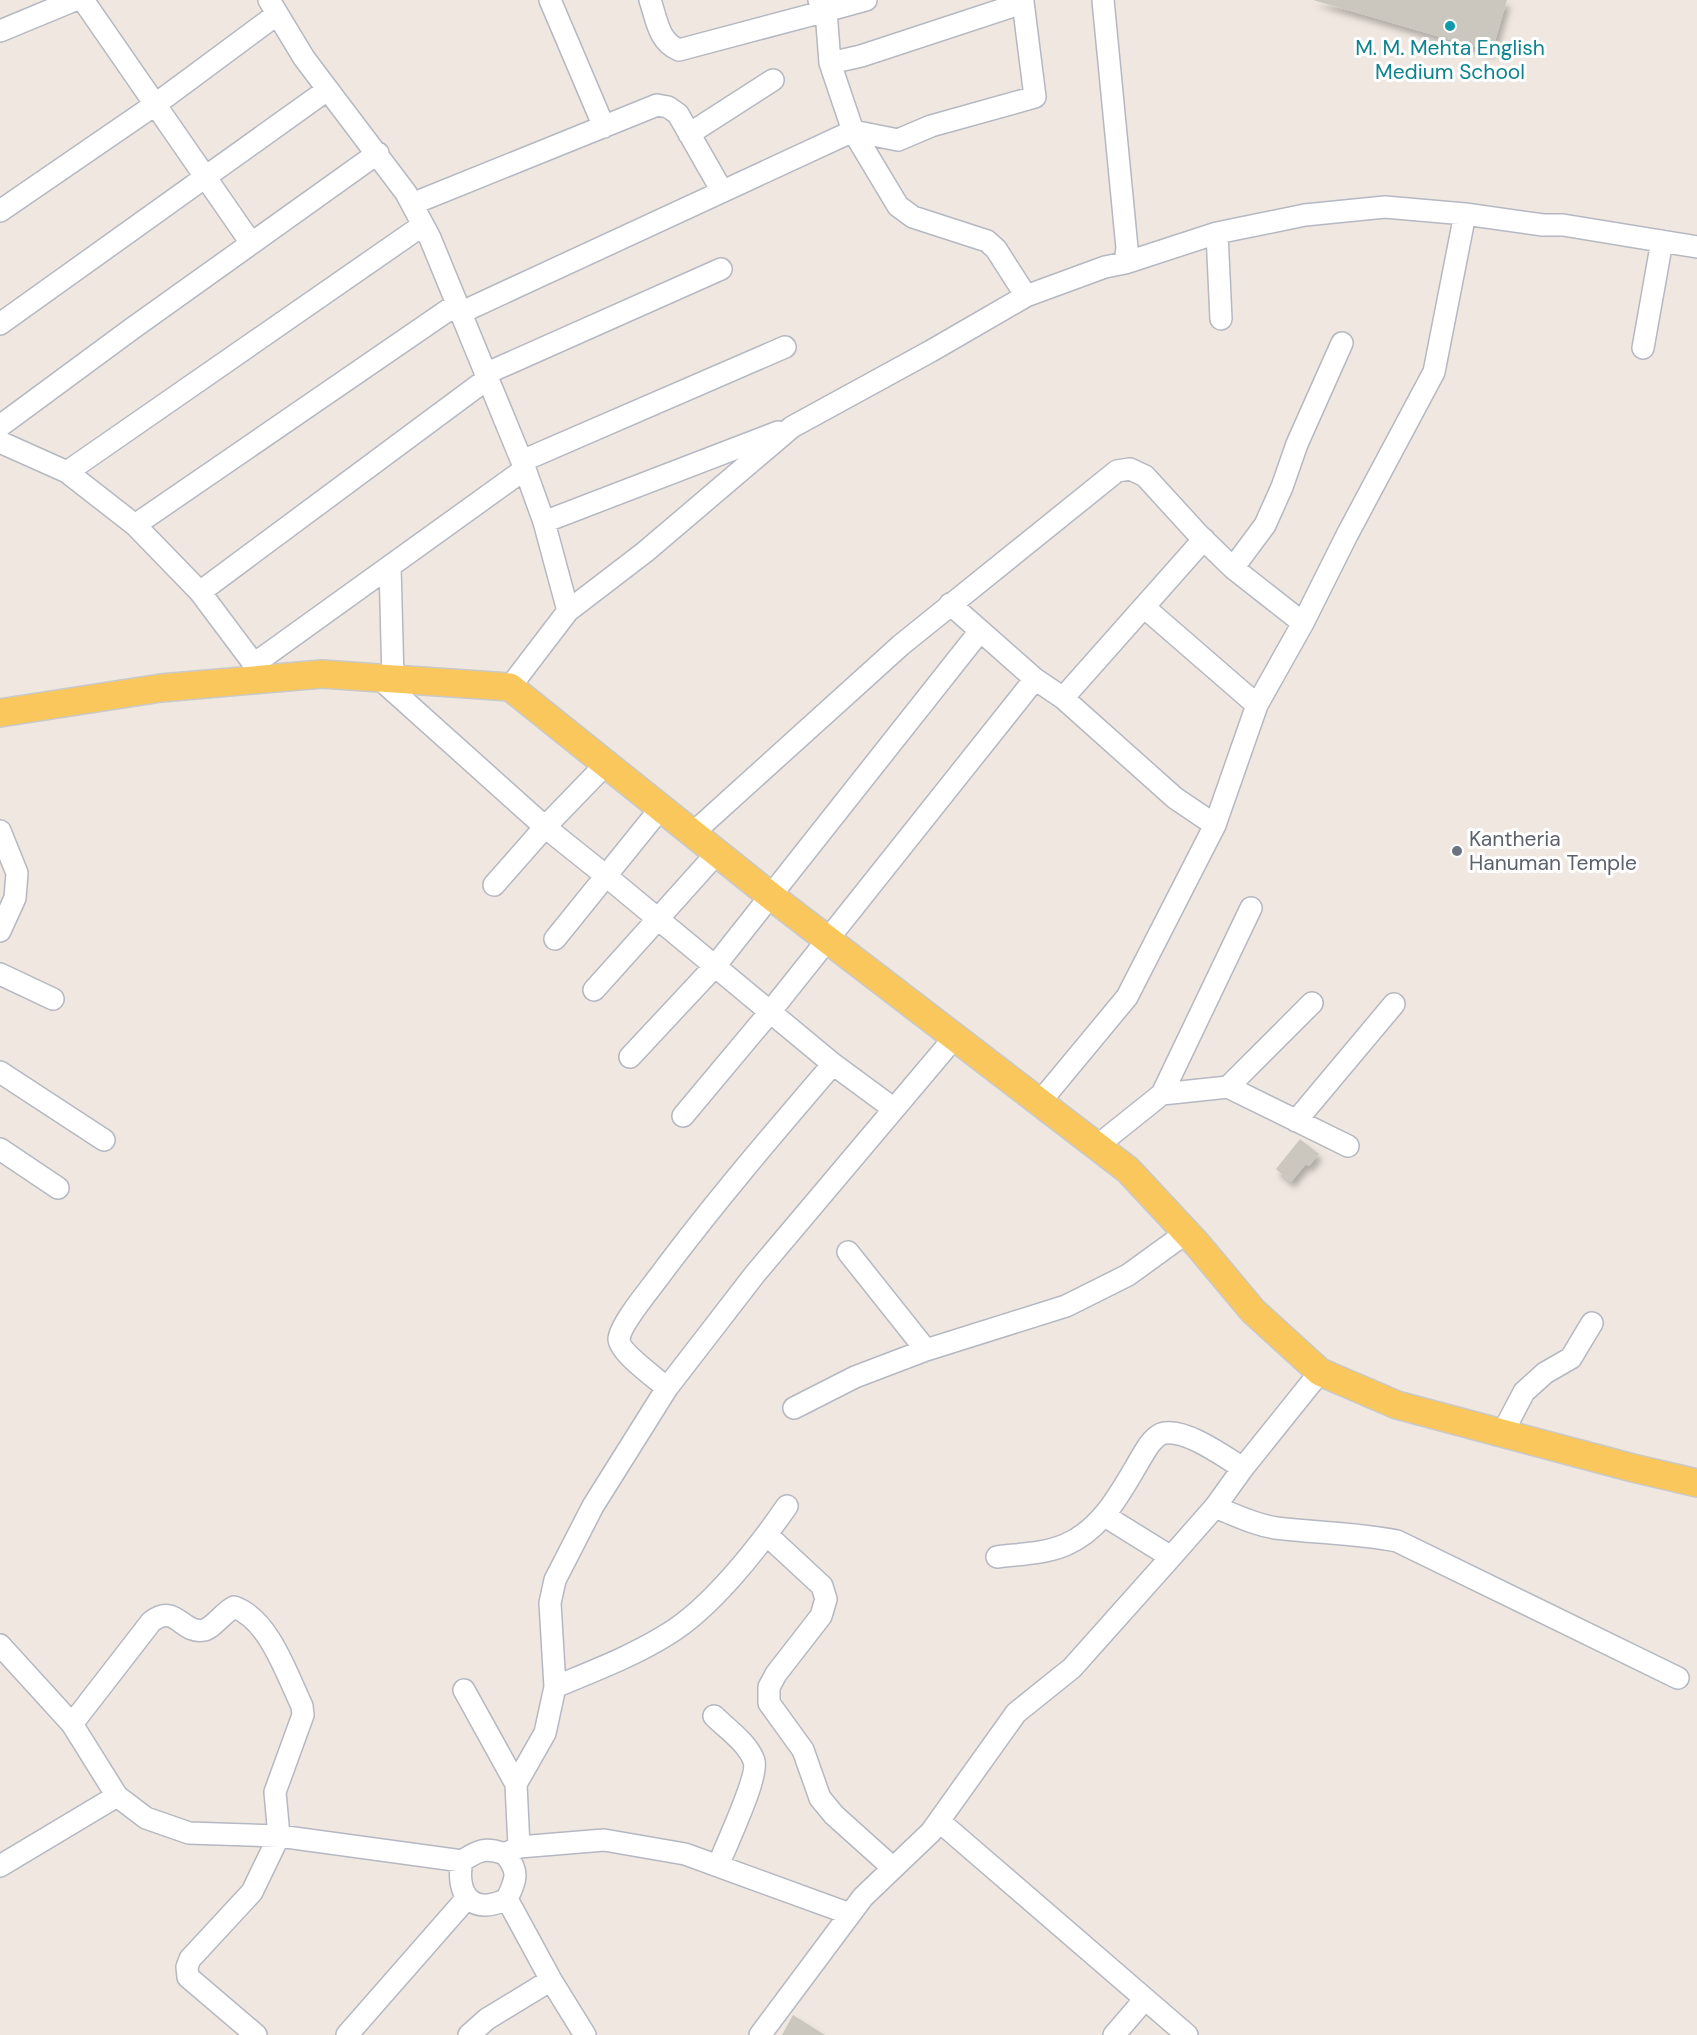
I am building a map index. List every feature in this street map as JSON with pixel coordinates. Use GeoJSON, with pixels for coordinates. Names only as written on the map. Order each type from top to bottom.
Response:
{"type":"FeatureCollection","features":[{"type":"Feature","properties":{"kind":"main road"},"geometry":{"type":"LineString","coordinates":[[0,713],[257,672],[322,674],[510,687],[772,897],[1128,1170],[1254,1311],[1320,1372],[1397,1405],[1697,1483]]}},
{"type":"Feature","properties":{"kind":"street"},"geometry":{"type":"LineString","coordinates":[[0,31],[75,0]]}},
{"type":"Feature","properties":{"kind":"street"},"geometry":{"type":"LineString","coordinates":[[83,0],[207,176],[251,243]]}},
{"type":"Feature","properties":{"kind":"street"},"geometry":{"type":"LineString","coordinates":[[550,0],[604,127]]}},
{"type":"Feature","properties":{"kind":"street"},"geometry":{"type":"LineString","coordinates":[[650,0],[663,39],[670,46],[679,50],[823,5],[866,0]]}},
{"type":"Feature","properties":{"kind":"street"},"geometry":{"type":"LineString","coordinates":[[1103,0],[1127,248],[1125,263]]}},
{"type":"Feature","properties":{"kind":"street"},"geometry":{"type":"LineString","coordinates":[[135,525],[459,308],[853,131],[898,140],[931,126],[1035,97],[1023,1],[861,56],[831,63]]}},
{"type":"Feature","properties":{"kind":"street"},"geometry":{"type":"LineString","coordinates":[[823,5],[831,63],[853,131],[898,206],[913,217],[987,241],[996,249],[1026,296]]}},
{"type":"Feature","properties":{"kind":"street"},"geometry":{"type":"LineString","coordinates":[[0,211],[156,104],[272,7],[327,90],[378,153],[412,204],[423,225],[523,465],[544,522],[568,611]]}},
{"type":"Feature","properties":{"kind":"street"},"geometry":{"type":"LineString","coordinates":[[689,134],[773,80]]}},
{"type":"Feature","properties":{"kind":"street"},"geometry":{"type":"LineString","coordinates":[[0,324],[327,90]]}},
{"type":"Feature","properties":{"kind":"street"},"geometry":{"type":"LineString","coordinates":[[412,204],[657,105],[668,106],[678,114],[722,191]]}},
{"type":"Feature","properties":{"kind":"street"},"geometry":{"type":"LineString","coordinates":[[0,426],[378,153]]}},
{"type":"Feature","properties":{"kind":"street"},"geometry":{"type":"LineString","coordinates":[[544,522],[792,427],[1026,296],[1106,267],[1217,233],[1305,215],[1385,207],[1553,225],[1697,247]]}},
{"type":"Feature","properties":{"kind":"street"},"geometry":{"type":"LineString","coordinates":[[1040,1102],[1127,997],[1215,825],[1257,705],[1303,624],[1347,535],[1434,372],[1465,214]]}},
{"type":"Feature","properties":{"kind":"street"},"geometry":{"type":"LineString","coordinates":[[67,472],[423,225]]}},
{"type":"Feature","properties":{"kind":"street"},"geometry":{"type":"LineString","coordinates":[[1217,233],[1221,320]]}},
{"type":"Feature","properties":{"kind":"street"},"geometry":{"type":"LineString","coordinates":[[1644,348],[1662,241]]}},
{"type":"Feature","properties":{"kind":"street"},"geometry":{"type":"LineString","coordinates":[[200,592],[486,376],[721,269]]}},
{"type":"Feature","properties":{"kind":"street"},"geometry":{"type":"LineString","coordinates":[[1233,568],[1265,525],[1282,487],[1297,444],[1342,343]]}},
{"type":"Feature","properties":{"kind":"street"},"geometry":{"type":"LineString","coordinates":[[0,442],[67,472],[135,525],[200,592],[257,672],[390,566],[523,465],[785,347]]}},
{"type":"Feature","properties":{"kind":"street"},"geometry":{"type":"LineString","coordinates":[[510,687],[568,611],[645,552],[792,427]]}},
{"type":"Feature","properties":{"kind":"street"},"geometry":{"type":"LineString","coordinates":[[692,834],[901,645],[1117,471],[1130,469],[1144,476],[1233,568],[1303,624]]}},
{"type":"Feature","properties":{"kind":"street"},"geometry":{"type":"LineString","coordinates":[[1063,698],[1204,539]]}},
{"type":"Feature","properties":{"kind":"street"},"geometry":{"type":"LineString","coordinates":[[390,566],[387,679],[545,827],[833,1064],[894,1109]]}},
{"type":"Feature","properties":{"kind":"street"},"geometry":{"type":"LineString","coordinates":[[950,604],[1035,679],[1063,698],[1175,798],[1215,825]]}},
{"type":"Feature","properties":{"kind":"street"},"geometry":{"type":"LineString","coordinates":[[1144,607],[1257,705]]}},
{"type":"Feature","properties":{"kind":"street"},"geometry":{"type":"LineString","coordinates":[[630,1057],[716,966],[980,631]]}},
{"type":"Feature","properties":{"kind":"street"},"geometry":{"type":"LineString","coordinates":[[683,1116],[770,1012],[1035,679]]}},
{"type":"Feature","properties":{"kind":"street"},"geometry":{"type":"LineString","coordinates":[[494,885],[545,827],[606,764]]}},
{"type":"Feature","properties":{"kind":"street"},"geometry":{"type":"LineString","coordinates":[[555,939],[660,809]]}},
{"type":"Feature","properties":{"kind":"street"},"geometry":{"type":"LineString","coordinates":[[0,831],[17,873],[15,898],[0,931]]}},
{"type":"Feature","properties":{"kind":"street"},"geometry":{"type":"LineString","coordinates":[[594,990],[717,854]]}},
{"type":"Feature","properties":{"kind":"street"},"geometry":{"type":"LineString","coordinates":[[1096,1146],[1161,1094],[1251,908]]}},
{"type":"Feature","properties":{"kind":"street"},"geometry":{"type":"LineString","coordinates":[[0,974],[53,999]]}},
{"type":"Feature","properties":{"kind":"street"},"geometry":{"type":"LineString","coordinates":[[1228,1087],[1312,1003]]}},
{"type":"Feature","properties":{"kind":"street"},"geometry":{"type":"LineString","coordinates":[[1296,1121],[1394,1004]]}},
{"type":"Feature","properties":{"kind":"street"},"geometry":{"type":"LineString","coordinates":[[462,1861],[458,1878],[467,1898],[479,1905],[495,1905],[507,1899],[516,1880],[512,1851],[516,1784],[545,1733],[555,1687],[550,1603],[555,1580],[593,1506],[667,1388],[755,1274],[954,1038]]}},
{"type":"Feature","properties":{"kind":"street"},"geometry":{"type":"LineString","coordinates":[[667,1388],[623,1349],[619,1340],[624,1327],[638,1304],[706,1214],[833,1064]]}},
{"type":"Feature","properties":{"kind":"street"},"geometry":{"type":"LineString","coordinates":[[0,1072],[104,1140]]}},
{"type":"Feature","properties":{"kind":"street"},"geometry":{"type":"LineString","coordinates":[[1161,1094],[1228,1087],[1348,1146]]}},
{"type":"Feature","properties":{"kind":"street"},"geometry":{"type":"LineString","coordinates":[[0,1149],[58,1188]]}},
{"type":"Feature","properties":{"kind":"street"},"geometry":{"type":"LineString","coordinates":[[794,1408],[855,1377],[926,1350],[1066,1306],[1128,1275],[1186,1233]]}},
{"type":"Feature","properties":{"kind":"street"},"geometry":{"type":"LineString","coordinates":[[848,1252],[926,1350]]}},
{"type":"Feature","properties":{"kind":"street"},"geometry":{"type":"LineString","coordinates":[[1503,1432],[1524,1392],[1545,1373],[1571,1358],[1592,1323]]}},
{"type":"Feature","properties":{"kind":"street"},"geometry":{"type":"LineString","coordinates":[[760,2035],[863,1897],[931,1832],[1016,1713],[1072,1668],[1171,1557],[1215,1507],[1243,1468],[1320,1372]]}},
{"type":"Feature","properties":{"kind":"street"},"geometry":{"type":"LineString","coordinates":[[997,1557],[1038,1552],[1063,1546],[1080,1538],[1105,1516],[1154,1438],[1164,1433],[1185,1435],[1243,1468]]}},
{"type":"Feature","properties":{"kind":"street"},"geometry":{"type":"LineString","coordinates":[[555,1687],[634,1653],[670,1633],[706,1604],[767,1535],[787,1506]]}},
{"type":"Feature","properties":{"kind":"street"},"geometry":{"type":"LineString","coordinates":[[1215,1507],[1275,1528],[1367,1535],[1397,1541],[1678,1678]]}},
{"type":"Feature","properties":{"kind":"street"},"geometry":{"type":"LineString","coordinates":[[1105,1516],[1171,1557]]}},
{"type":"Feature","properties":{"kind":"street"},"geometry":{"type":"LineString","coordinates":[[767,1535],[822,1586],[826,1599],[821,1616],[776,1674],[769,1687],[769,1703],[803,1750],[820,1798],[834,1815],[893,1868]]}},
{"type":"Feature","properties":{"kind":"street"},"geometry":{"type":"LineString","coordinates":[[72,1724],[151,1622],[159,1616],[169,1615],[202,1631],[209,1628],[225,1611],[234,1606],[244,1610],[267,1635],[302,1706],[303,1715],[275,1792],[279,1836],[252,1892],[190,1959],[187,1967],[188,1977],[256,2035]]}},
{"type":"Feature","properties":{"kind":"street"},"geometry":{"type":"LineString","coordinates":[[0,1644],[72,1724],[117,1796],[146,1818],[189,1833],[279,1836],[462,1861],[478,1851],[491,1849],[512,1851],[604,1840],[685,1854],[850,1914]]}},
{"type":"Feature","properties":{"kind":"street"},"geometry":{"type":"LineString","coordinates":[[464,1690],[516,1784]]}},
{"type":"Feature","properties":{"kind":"street"},"geometry":{"type":"LineString","coordinates":[[714,1716],[746,1747],[754,1762],[752,1783],[718,1866]]}},
{"type":"Feature","properties":{"kind":"street"},"geometry":{"type":"LineString","coordinates":[[0,1866],[117,1796]]}},
{"type":"Feature","properties":{"kind":"street"},"geometry":{"type":"LineString","coordinates":[[939,1821],[1187,2035]]}},
{"type":"Feature","properties":{"kind":"street"},"geometry":{"type":"LineString","coordinates":[[347,2035],[467,1898]]}},
{"type":"Feature","properties":{"kind":"street"},"geometry":{"type":"LineString","coordinates":[[507,1899],[551,1980],[585,2035]]}},
{"type":"Feature","properties":{"kind":"street"},"geometry":{"type":"LineString","coordinates":[[469,2035],[487,2019],[551,1980]]}},
{"type":"Feature","properties":{"kind":"street"},"geometry":{"type":"LineString","coordinates":[[1114,2035],[1145,1999]]}},
{"type":"Feature","properties":{"kind":"building","name":"M. M. Mehta English Medium School"},"geometry":{"type":"Polygon","coordinates":[[[1313,0],[1507,0],[1492,52],[1313,0]]]}},
{"type":"Feature","properties":{"kind":"building"},"geometry":{"type":"Polygon","coordinates":[[[1300,1139],[1319,1154],[1309,1166],[1306,1164],[1291,1182],[1276,1169],[1300,1139]]]}},
{"type":"Feature","properties":{"kind":"building"},"geometry":{"type":"Polygon","coordinates":[[[793,2015],[825,2035],[782,2035],[793,2015]]]}},
{"type":"Feature","properties":{"kind":"place","name":"M. M. Mehta English Medium School"},"geometry":{"type":"Point","coordinates":[1450,26]}},
{"type":"Feature","properties":{"kind":"place","name":"Kantheria Hanuman Temple"},"geometry":{"type":"Point","coordinates":[1457,851]}}]}
